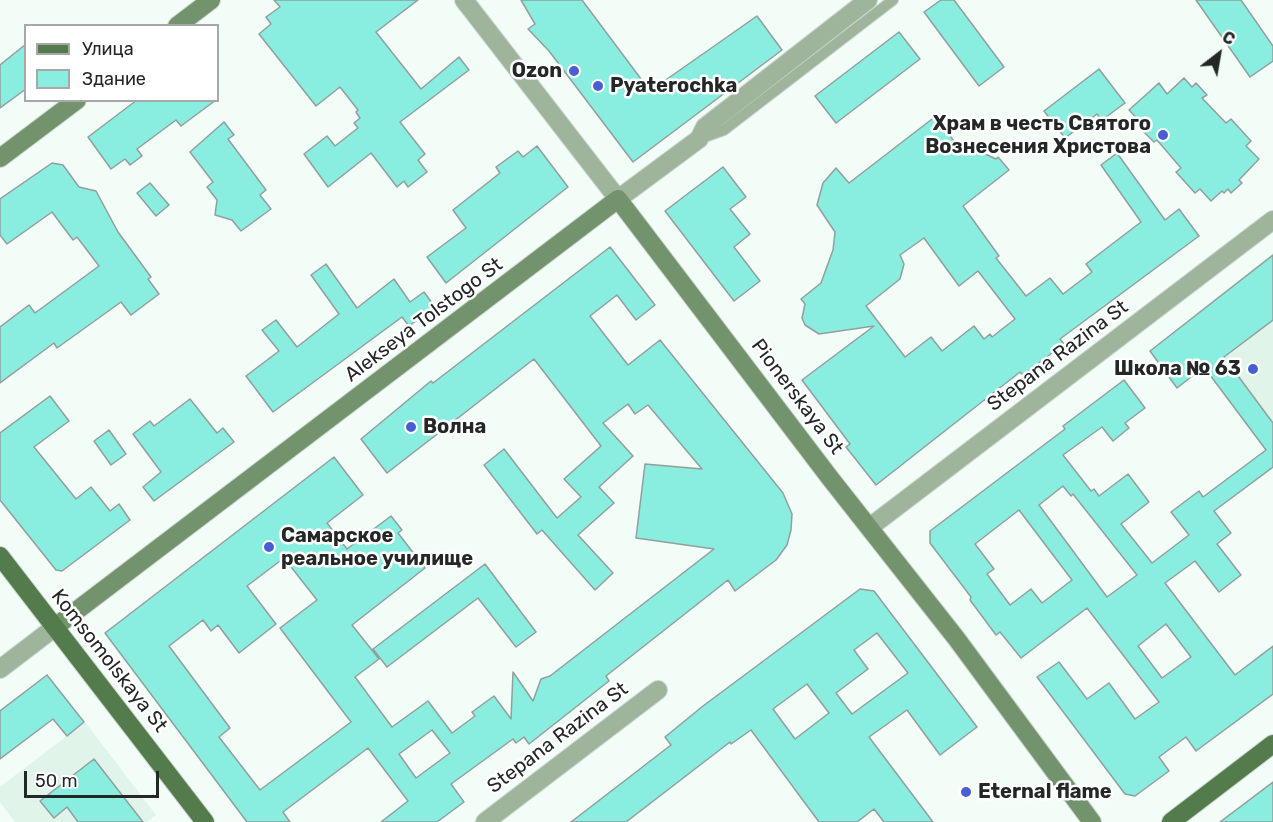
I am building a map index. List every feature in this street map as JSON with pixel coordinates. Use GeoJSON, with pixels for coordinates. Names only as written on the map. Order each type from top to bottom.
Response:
{"type":"FeatureCollection","features":[{"type":"Feature","properties":{"kind":"main road"},"geometry":{"type":"LineString","coordinates":[[180,24],[211,0]]}},
{"type":"Feature","properties":{"kind":"main road"},"geometry":{"type":"LineString","coordinates":[[0,158],[74,102]]}},
{"type":"Feature","properties":{"kind":"main road","name":"Pionerskaya St"},"geometry":{"type":"LineString","coordinates":[[618,200],[956,638],[1092,822]]}},
{"type":"Feature","properties":{"kind":"main road","name":"Alekseya Tolstogo St"},"geometry":{"type":"LineString","coordinates":[[55,627],[618,200]]}},
{"type":"Feature","properties":{"kind":"main road","name":"Komsomolskaya St"},"geometry":{"type":"LineString","coordinates":[[0,556],[205,822]]}},
{"type":"Feature","properties":{"kind":"main road"},"geometry":{"type":"LineString","coordinates":[[1171,822],[1273,744]]}},
{"type":"Feature","properties":{"kind":"street","name":"Pionerskaya St"},"geometry":{"type":"LineString","coordinates":[[464,0],[618,200]]}},
{"type":"Feature","properties":{"kind":"street","name":"Alekseya Tolstogo St"},"geometry":{"type":"LineString","coordinates":[[618,200],[699,139],[705,127],[868,0]]}},
{"type":"Feature","properties":{"kind":"street","name":"Stepana Razina St"},"geometry":{"type":"LineString","coordinates":[[870,528],[1273,220]]}},
{"type":"Feature","properties":{"kind":"street","name":"Alekseya Tolstogo St"},"geometry":{"type":"LineString","coordinates":[[0,669],[55,627]]}},
{"type":"Feature","properties":{"kind":"street","name":"Stepana Razina St"},"geometry":{"type":"LineString","coordinates":[[485,822],[658,690]]}},
{"type":"Feature","properties":{"kind":"lane"},"geometry":{"type":"LineString","coordinates":[[699,139],[724,130],[893,0]]}},
{"type":"Feature","properties":{"kind":"shaded area","name":"Школа № 63"},"geometry":{"type":"Polygon","coordinates":[[[1273,253],[1273,423],[1194,315],[1273,253]]]}},
{"type":"Feature","properties":{"kind":"shaded area"},"geometry":{"type":"Polygon","coordinates":[[[85,722],[156,815],[147,822],[15,822],[0,802],[0,787],[85,722]]]}},
{"type":"Feature","properties":{"kind":"building"},"geometry":{"type":"Polygon","coordinates":[[[274,0],[418,0],[376,32],[421,89],[459,57],[469,70],[400,122],[425,154],[418,160],[427,172],[408,187],[404,181],[397,187],[371,153],[328,187],[304,154],[327,136],[335,146],[358,128],[354,123],[360,118],[356,112],[358,110],[340,87],[316,106],[259,34],[271,24],[266,17],[280,7],[274,0]]]}},
{"type":"Feature","properties":{"kind":"building"},"geometry":{"type":"Polygon","coordinates":[[[521,0],[582,0],[650,91],[757,16],[782,50],[633,162],[549,51],[528,29],[535,24],[521,0]]]}},
{"type":"Feature","properties":{"kind":"building"},"geometry":{"type":"Polygon","coordinates":[[[941,0],[954,0],[1004,67],[979,86],[924,12],[941,0]]]}},
{"type":"Feature","properties":{"kind":"building"},"geometry":{"type":"Polygon","coordinates":[[[1196,0],[1241,0],[1273,46],[1273,61],[1250,77],[1196,0]]]}},
{"type":"Feature","properties":{"kind":"building"},"geometry":{"type":"Polygon","coordinates":[[[899,32],[920,59],[836,123],[815,96],[899,32]]]}},
{"type":"Feature","properties":{"kind":"building"},"geometry":{"type":"Polygon","coordinates":[[[24,46],[24,90],[0,108],[0,65],[24,46]]]}},
{"type":"Feature","properties":{"kind":"building"},"geometry":{"type":"Polygon","coordinates":[[[1099,69],[1125,103],[1102,120],[1097,114],[1065,138],[1044,111],[1099,69]]]}},
{"type":"Feature","properties":{"kind":"building"},"geometry":{"type":"Polygon","coordinates":[[[1184,78],[1192,87],[1196,83],[1207,95],[1202,98],[1226,123],[1231,119],[1251,141],[1246,146],[1259,159],[1239,180],[1242,183],[1231,193],[1228,189],[1224,193],[1222,191],[1211,201],[1200,189],[1195,193],[1176,172],[1181,168],[1157,140],[1154,142],[1143,131],[1146,128],[1129,110],[1159,83],[1167,94],[1184,78]]]}},
{"type":"Feature","properties":{"kind":"building"},"geometry":{"type":"Polygon","coordinates":[[[134,102],[213,102],[181,126],[176,120],[137,149],[142,156],[130,165],[125,159],[111,169],[88,137],[134,102]]]}},
{"type":"Feature","properties":{"kind":"building"},"geometry":{"type":"Polygon","coordinates":[[[936,116],[963,154],[981,152],[996,159],[998,157],[1009,170],[963,206],[999,256],[996,258],[1026,296],[1050,278],[1063,294],[1092,272],[1086,264],[1141,222],[1101,165],[1117,153],[1165,220],[1179,209],[1199,236],[1060,339],[1064,344],[1023,375],[1020,372],[876,485],[846,447],[850,444],[802,380],[874,326],[819,334],[805,325],[802,318],[805,304],[801,299],[821,283],[833,250],[835,232],[817,205],[823,183],[836,168],[849,183],[936,116]],[[924,238],[900,255],[904,264],[900,279],[866,306],[905,357],[931,337],[942,351],[974,326],[984,339],[990,334],[992,337],[1015,319],[978,271],[959,286],[924,238]]]}},
{"type":"Feature","properties":{"kind":"building"},"geometry":{"type":"Polygon","coordinates":[[[224,122],[234,135],[228,139],[266,190],[260,195],[271,209],[241,231],[232,220],[215,215],[217,200],[207,187],[213,182],[190,152],[224,122]]]}},
{"type":"Feature","properties":{"kind":"building"},"geometry":{"type":"Polygon","coordinates":[[[537,146],[568,187],[446,283],[427,257],[466,228],[453,210],[500,173],[496,167],[518,151],[523,157],[537,146]]]}},
{"type":"Feature","properties":{"kind":"building"},"geometry":{"type":"Polygon","coordinates":[[[52,163],[63,165],[79,187],[96,191],[118,232],[151,277],[148,279],[159,294],[131,315],[121,302],[57,348],[54,343],[0,383],[0,327],[29,305],[35,313],[99,266],[77,237],[73,240],[52,212],[7,244],[0,235],[0,199],[52,163]]]}},
{"type":"Feature","properties":{"kind":"building"},"geometry":{"type":"Polygon","coordinates":[[[723,167],[746,197],[730,209],[750,234],[734,247],[760,281],[734,301],[665,211],[723,167]]]}},
{"type":"Feature","properties":{"kind":"building"},"geometry":{"type":"Polygon","coordinates":[[[150,183],[169,205],[156,216],[137,193],[150,183]]]}},
{"type":"Feature","properties":{"kind":"building"},"geometry":{"type":"Polygon","coordinates":[[[610,247],[655,305],[636,320],[617,295],[590,316],[628,365],[660,340],[783,493],[792,514],[787,545],[776,560],[735,591],[728,580],[606,676],[609,681],[529,744],[524,737],[516,743],[513,739],[451,784],[464,802],[437,822],[381,822],[408,801],[368,748],[283,812],[290,822],[247,822],[105,633],[334,457],[363,495],[327,523],[347,549],[391,516],[402,530],[398,533],[425,568],[352,625],[379,659],[355,677],[392,727],[428,701],[452,733],[475,716],[472,712],[494,696],[511,719],[513,672],[533,701],[541,679],[550,676],[714,549],[636,538],[645,464],[702,469],[648,405],[635,414],[628,404],[603,423],[633,456],[599,487],[614,503],[578,535],[613,573],[595,590],[542,530],[537,534],[484,465],[504,449],[557,518],[581,497],[564,479],[601,446],[534,359],[387,473],[361,439],[431,381],[433,383],[610,247]],[[284,558],[247,586],[276,624],[239,653],[218,625],[211,631],[203,620],[169,646],[230,728],[219,737],[260,790],[351,722],[280,628],[317,600],[284,558]],[[432,730],[399,754],[416,778],[450,753],[432,730]]]}},
{"type":"Feature","properties":{"kind":"building"},"geometry":{"type":"Polygon","coordinates":[[[1273,255],[1273,320],[1224,357],[1273,423],[1273,467],[1214,511],[1231,533],[1217,544],[1241,575],[1219,592],[1195,561],[1165,583],[1235,675],[1273,646],[1273,694],[1196,751],[1186,737],[1159,757],[1169,771],[1135,796],[1125,794],[1037,677],[1059,662],[1087,699],[1109,683],[1135,719],[1159,702],[1087,608],[1021,658],[1000,632],[996,635],[970,600],[971,597],[930,543],[930,531],[1065,429],[1063,426],[1124,380],[1145,408],[1125,423],[1129,428],[1113,441],[1102,427],[1063,455],[1091,491],[1094,489],[1099,496],[1128,474],[1149,502],[1121,524],[1152,563],[1189,535],[1171,512],[1199,491],[1203,497],[1266,450],[1204,367],[1177,388],[1150,351],[1273,255]],[[1063,486],[1039,505],[1107,597],[1137,575],[1073,494],[1071,496],[1063,486]],[[1019,510],[975,544],[994,569],[987,574],[1010,605],[1031,589],[1042,603],[1072,580],[1019,510]],[[1166,624],[1138,646],[1162,678],[1191,657],[1166,624]]]}},
{"type":"Feature","properties":{"kind":"building"},"geometry":{"type":"Polygon","coordinates":[[[326,264],[357,308],[394,279],[410,302],[424,292],[435,307],[409,326],[402,317],[273,412],[246,376],[279,351],[262,330],[276,320],[297,347],[339,314],[311,275],[326,264]]]}},
{"type":"Feature","properties":{"kind":"building"},"geometry":{"type":"Polygon","coordinates":[[[50,396],[69,421],[34,447],[76,499],[91,487],[110,511],[119,504],[130,520],[62,571],[56,570],[0,500],[0,433],[50,396]]]}},
{"type":"Feature","properties":{"kind":"building"},"geometry":{"type":"Polygon","coordinates":[[[190,399],[217,433],[223,428],[234,442],[154,501],[143,487],[161,472],[133,434],[150,421],[154,426],[190,399]]]}},
{"type":"Feature","properties":{"kind":"building"},"geometry":{"type":"Polygon","coordinates":[[[109,430],[126,454],[111,465],[94,441],[109,430]]]}},
{"type":"Feature","properties":{"kind":"building"},"geometry":{"type":"Polygon","coordinates":[[[485,564],[536,632],[516,647],[478,598],[387,667],[373,649],[485,564]]]}},
{"type":"Feature","properties":{"kind":"building"},"geometry":{"type":"Polygon","coordinates":[[[860,589],[874,591],[977,727],[940,755],[907,710],[869,737],[933,822],[884,822],[874,809],[857,822],[819,822],[751,730],[731,744],[730,742],[626,822],[571,822],[671,745],[665,737],[860,589]],[[877,633],[854,650],[868,669],[836,693],[852,714],[908,673],[877,633]],[[807,684],[773,709],[795,739],[829,713],[807,684]]]}},
{"type":"Feature","properties":{"kind":"building"},"geometry":{"type":"Polygon","coordinates":[[[47,675],[84,722],[67,736],[53,719],[0,759],[0,711],[47,675]]]}},
{"type":"Feature","properties":{"kind":"building"},"geometry":{"type":"Polygon","coordinates":[[[94,759],[143,822],[78,822],[67,807],[54,818],[40,801],[94,759]]]}},
{"type":"Feature","properties":{"kind":"building"},"geometry":{"type":"Polygon","coordinates":[[[1273,782],[1273,822],[1220,822],[1273,782]]]}},
{"type":"Feature","properties":{"kind":"place","name":"Ozon"},"geometry":{"type":"Point","coordinates":[574,71]}},
{"type":"Feature","properties":{"kind":"place","name":"Pyaterochka"},"geometry":{"type":"Point","coordinates":[598,86]}},
{"type":"Feature","properties":{"kind":"place","name":"Храм в честь Святого Вознесения Христова"},"geometry":{"type":"Point","coordinates":[1163,135]}},
{"type":"Feature","properties":{"kind":"place","name":"Школа № 63"},"geometry":{"type":"Point","coordinates":[1253,369]}},
{"type":"Feature","properties":{"kind":"place","name":"Волна"},"geometry":{"type":"Point","coordinates":[411,427]}},
{"type":"Feature","properties":{"kind":"place","name":"Самарское реальное училище"},"geometry":{"type":"Point","coordinates":[269,547]}},
{"type":"Feature","properties":{"kind":"place","name":"Eternal flame"},"geometry":{"type":"Point","coordinates":[966,792]}}]}
